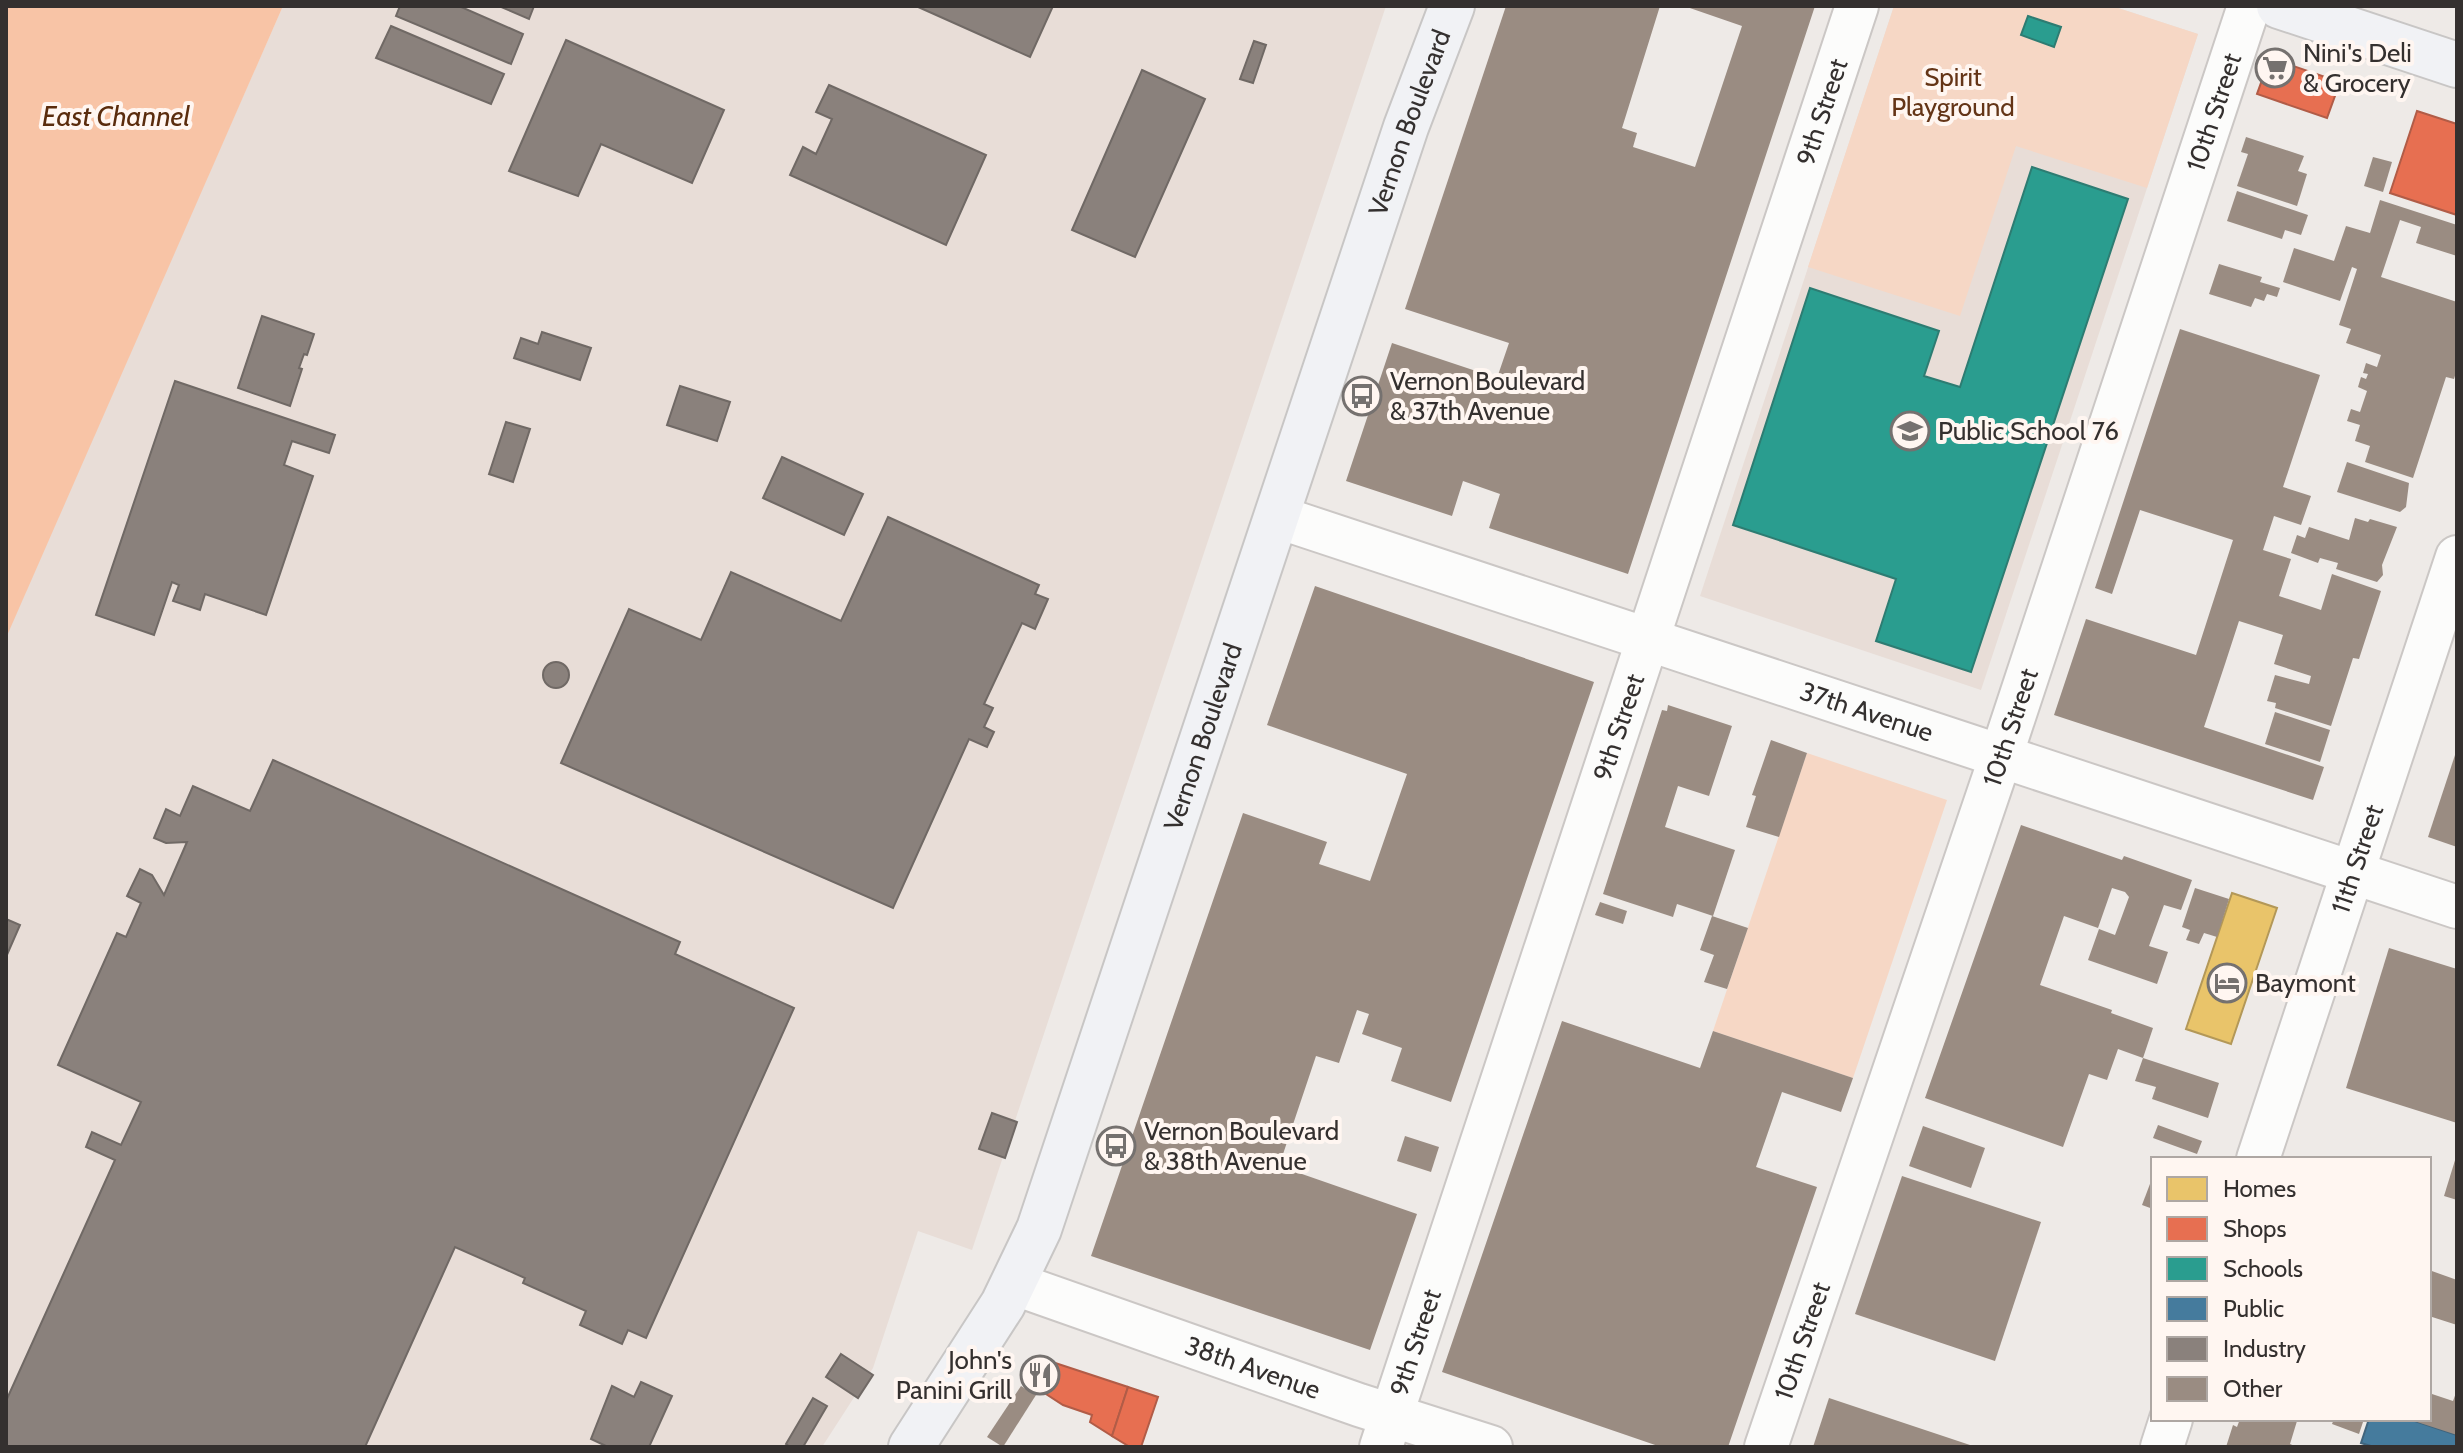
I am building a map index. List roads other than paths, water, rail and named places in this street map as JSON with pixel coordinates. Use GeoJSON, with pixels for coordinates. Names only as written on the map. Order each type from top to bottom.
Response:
{"type":"FeatureCollection","features":[{"type":"Feature","properties":{"kind":"main road","name":"Vernon Boulevard"},"geometry":{"type":"LineString","coordinates":[[911,1447],[1015,1284],[1039,1229],[1406,127],[1452,6]]}},
{"type":"Feature","properties":{"kind":"main road"},"geometry":{"type":"LineString","coordinates":[[2279,6],[2457,65]]}},
{"type":"Feature","properties":{"kind":"street","name":"9th Street"},"geometry":{"type":"LineString","coordinates":[[1386,1430],[1857,6]]}},
{"type":"Feature","properties":{"kind":"street","name":"10th Street"},"geometry":{"type":"LineString","coordinates":[[1766,1447],[2001,756],[2249,6]]}},
{"type":"Feature","properties":{"kind":"street","name":"37th Avenue"},"geometry":{"type":"LineString","coordinates":[[1278,517],[2457,907]]}},
{"type":"Feature","properties":{"kind":"street","name":"11th Street"},"geometry":{"type":"LineString","coordinates":[[2259,1157],[2457,557]]}},
{"type":"Feature","properties":{"kind":"street","name":"38th Avenue"},"geometry":{"type":"LineString","coordinates":[[1015,1284],[1359,1405],[1386,1430],[1491,1447]]}},
{"type":"Feature","properties":{"kind":"street"},"geometry":{"type":"LineString","coordinates":[[2162,1447],[2170,1421]]}},
{"type":"Feature","properties":{"kind":"water","name":"East Channel"},"geometry":{"type":"Polygon","coordinates":[[[6,6],[283,6],[6,638],[6,6]]]}},
{"type":"Feature","properties":{"kind":"place","name":"Nini's Deli & Grocery"},"geometry":{"type":"Point","coordinates":[2275,68]}},
{"type":"Feature","properties":{"kind":"place","name":"Vernon Boulevard & 37th Avenue"},"geometry":{"type":"Point","coordinates":[1362,396]}},
{"type":"Feature","properties":{"kind":"place","name":"Public School 76"},"geometry":{"type":"Point","coordinates":[1910,431]}},
{"type":"Feature","properties":{"kind":"place","name":"Baymont"},"geometry":{"type":"Point","coordinates":[2227,983]}},
{"type":"Feature","properties":{"kind":"place","name":"Vernon Boulevard & 38th Avenue"},"geometry":{"type":"Point","coordinates":[1116,1146]}},
{"type":"Feature","properties":{"kind":"place","name":"John's Panini Grill"},"geometry":{"type":"Point","coordinates":[1040,1375]}},
{"type":"Feature","properties":{"kind":"park label","name":"Spirit Playground"},"geometry":{"type":"Point","coordinates":[1953,92]}}]}
